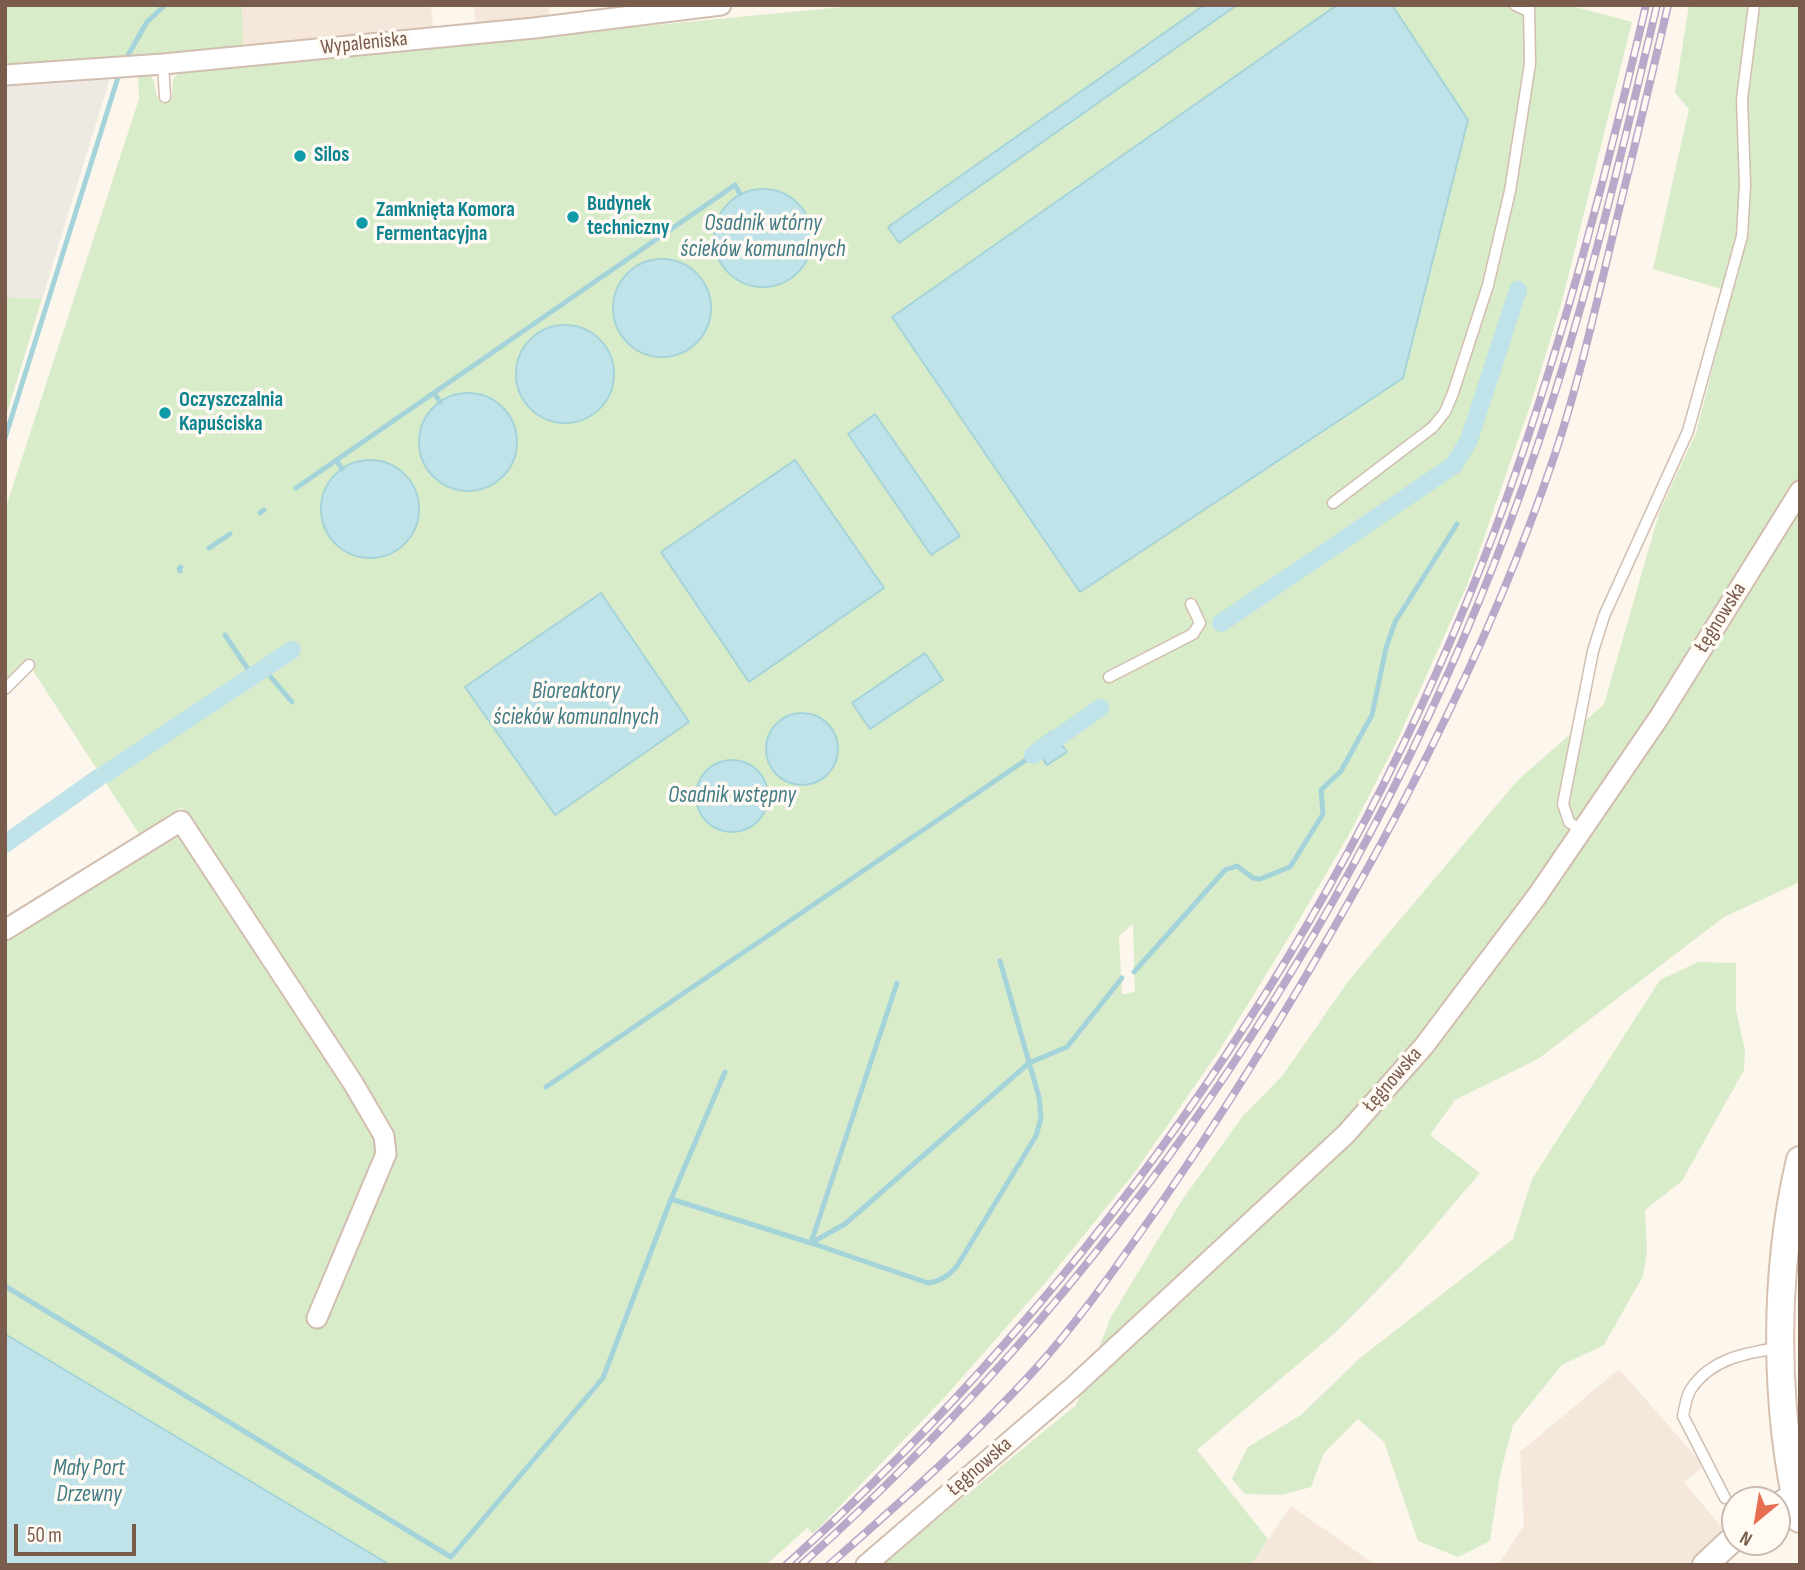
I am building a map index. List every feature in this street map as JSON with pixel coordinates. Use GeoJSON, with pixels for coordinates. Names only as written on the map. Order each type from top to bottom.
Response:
{"type":"FeatureCollection","features":[{"type":"Feature","properties":{"kind":"main road"},"geometry":{"type":"LineString","coordinates":[[1793,1504],[1786,1451],[1779,1348],[1788,1223],[1800,1160]]}},
{"type":"Feature","properties":{"kind":"street","name":"Wypaleniska"},"geometry":{"type":"LineString","coordinates":[[5,75],[163,64],[534,28],[642,10],[721,5]]}},
{"type":"Feature","properties":{"kind":"street","name":"Łęgnowska"},"geometry":{"type":"LineString","coordinates":[[866,1565],[1073,1387],[1346,1134],[1424,1046],[1537,896],[1660,716],[1800,491]]}},
{"type":"Feature","properties":{"kind":"street"},"geometry":{"type":"LineString","coordinates":[[5,930],[184,818],[384,1136],[386,1154],[317,1318]]}},
{"type":"Feature","properties":{"kind":"street"},"geometry":{"type":"LineString","coordinates":[[1705,1565],[1721,1550]]}},
{"type":"Feature","properties":{"kind":"lane"},"geometry":{"type":"LineString","coordinates":[[1333,503],[1433,427],[1445,412],[1453,393],[1489,285],[1510,191],[1530,64],[1529,8],[1516,5]]}},
{"type":"Feature","properties":{"kind":"lane"},"geometry":{"type":"LineString","coordinates":[[1582,831],[1569,822],[1563,804],[1593,651],[1619,579],[1688,431],[1742,236],[1745,185],[1742,100],[1754,5]]}},
{"type":"Feature","properties":{"kind":"lane"},"geometry":{"type":"LineString","coordinates":[[163,64],[165,97]]}},
{"type":"Feature","properties":{"kind":"lane"},"geometry":{"type":"LineString","coordinates":[[1110,677],[1193,634],[1200,623],[1191,604]]}},
{"type":"Feature","properties":{"kind":"lane"},"geometry":{"type":"LineString","coordinates":[[5,690],[29,665]]}},
{"type":"Feature","properties":{"kind":"lane"},"geometry":{"type":"LineString","coordinates":[[1721,1490],[1684,1416],[1690,1391],[1715,1365],[1745,1353],[1779,1348]]}},
{"type":"Feature","properties":{"kind":"shaded area"},"geometry":{"type":"Polygon","coordinates":[[[242,5],[431,5],[435,46],[244,64],[242,5]]]}},
{"type":"Feature","properties":{"kind":"shaded area"},"geometry":{"type":"Polygon","coordinates":[[[474,5],[550,5],[549,19],[637,10],[635,27],[477,42],[474,5]]]}},
{"type":"Feature","properties":{"kind":"shaded area"},"geometry":{"type":"Polygon","coordinates":[[[111,75],[42,299],[5,297],[5,86],[111,75]]]}},
{"type":"Feature","properties":{"kind":"shaded area"},"geometry":{"type":"Polygon","coordinates":[[[1619,1369],[1704,1466],[1684,1482],[1721,1527],[1721,1531],[1688,1565],[1498,1565],[1524,1525],[1520,1452],[1619,1369]]]}},
{"type":"Feature","properties":{"kind":"shaded area"},"geometry":{"type":"Polygon","coordinates":[[[1291,1506],[1376,1565],[1251,1565],[1291,1506]]]}},
{"type":"Feature","properties":{"kind":"green space"},"geometry":{"type":"Polygon","coordinates":[[[5,5],[242,5],[243,45],[113,60],[5,67],[5,5]]]}},
{"type":"Feature","properties":{"kind":"green space"},"geometry":{"type":"Polygon","coordinates":[[[863,5],[1568,5],[1632,22],[1562,301],[1530,406],[1468,583],[1397,741],[1351,831],[1219,1051],[1135,1172],[1046,1282],[944,1398],[813,1534],[807,1528],[766,1565],[390,1565],[5,1334],[5,938],[190,819],[182,807],[139,834],[26,660],[5,680],[5,510],[139,99],[138,74],[150,75],[157,97],[172,96],[173,80],[180,71],[863,5]],[[1133,924],[1119,936],[1122,994],[1135,992],[1133,924]]]}},
{"type":"Feature","properties":{"kind":"green space"},"geometry":{"type":"Polygon","coordinates":[[[1689,5],[1800,5],[1800,882],[1724,917],[1538,1059],[1455,1100],[1430,1135],[1480,1173],[1399,1268],[1337,1331],[1197,1450],[1268,1539],[1251,1565],[881,1565],[1076,1405],[1111,1317],[1182,1200],[1243,1116],[1283,1075],[1349,980],[1517,781],[1604,704],[1660,510],[1696,433],[1732,292],[1653,269],[1689,109],[1675,93],[1689,5]]]}},
{"type":"Feature","properties":{"kind":"green space"},"geometry":{"type":"Polygon","coordinates":[[[5,297],[42,299],[5,419],[5,297]]]}},
{"type":"Feature","properties":{"kind":"green space"},"geometry":{"type":"Polygon","coordinates":[[[1698,962],[1736,963],[1736,1010],[1745,1051],[1744,1070],[1682,1181],[1645,1210],[1647,1251],[1643,1276],[1604,1345],[1562,1365],[1513,1425],[1500,1475],[1490,1541],[1458,1557],[1418,1541],[1384,1442],[1358,1419],[1324,1453],[1311,1487],[1282,1495],[1245,1494],[1232,1479],[1248,1447],[1301,1415],[1360,1358],[1513,1239],[1532,1179],[1660,980],[1698,962]]]}},
{"type":"Feature","properties":{"kind":"water"},"geometry":{"type":"Polygon","coordinates":[[[1204,5],[1237,5],[899,243],[888,227],[1204,5]]]}},
{"type":"Feature","properties":{"kind":"water"},"geometry":{"type":"Polygon","coordinates":[[[1337,5],[1392,5],[1468,120],[1403,378],[1080,592],[892,317],[1337,5]]]}},
{"type":"Feature","properties":{"kind":"water","name":"Osadnik wtórny ścieków komunalnych"},"geometry":{"type":"Polygon","coordinates":[[[763,189],[782,193],[798,203],[808,219],[812,238],[808,257],[798,273],[782,283],[763,287],[744,283],[728,273],[718,257],[714,238],[718,219],[728,203],[744,193],[763,189]]]}},
{"type":"Feature","properties":{"kind":"water","name":"Osadnik wtórny ścieków komunalnych"},"geometry":{"type":"Polygon","coordinates":[[[662,259],[681,263],[697,273],[707,289],[711,308],[707,327],[697,343],[681,353],[662,357],[643,353],[627,343],[617,327],[613,308],[617,289],[627,273],[643,263],[662,259]]]}},
{"type":"Feature","properties":{"kind":"water"},"geometry":{"type":"Polygon","coordinates":[[[565,325],[584,329],[600,339],[610,355],[614,374],[610,393],[600,409],[584,419],[565,423],[546,419],[530,409],[520,393],[516,374],[520,355],[530,339],[546,329],[565,325]]]}},
{"type":"Feature","properties":{"kind":"water"},"geometry":{"type":"Polygon","coordinates":[[[468,393],[487,397],[503,407],[513,423],[517,442],[513,461],[503,477],[487,487],[468,491],[449,487],[433,477],[423,461],[419,442],[423,423],[433,407],[449,397],[468,393]]]}},
{"type":"Feature","properties":{"kind":"water"},"geometry":{"type":"Polygon","coordinates":[[[875,414],[960,536],[931,555],[848,434],[875,414]]]}},
{"type":"Feature","properties":{"kind":"water"},"geometry":{"type":"Polygon","coordinates":[[[370,460],[389,464],[405,474],[415,490],[419,509],[415,528],[405,544],[389,554],[370,558],[351,554],[335,544],[325,528],[321,509],[325,490],[335,474],[351,464],[370,460]]]}},
{"type":"Feature","properties":{"kind":"water"},"geometry":{"type":"Polygon","coordinates":[[[795,460],[884,588],[749,682],[661,552],[795,460]]]}},
{"type":"Feature","properties":{"kind":"water","name":"Bioreaktory ścieków komunalnych"},"geometry":{"type":"Polygon","coordinates":[[[601,593],[689,722],[555,815],[465,687],[601,593]]]}},
{"type":"Feature","properties":{"kind":"water"},"geometry":{"type":"Polygon","coordinates":[[[925,653],[943,680],[870,729],[852,703],[925,653]]]}},
{"type":"Feature","properties":{"kind":"water","name":"Osadnik wstępny"},"geometry":{"type":"Polygon","coordinates":[[[802,713],[822,719],[832,729],[838,749],[832,769],[822,779],[802,785],[782,779],[772,769],[766,749],[772,729],[782,719],[802,713]]]}},
{"type":"Feature","properties":{"kind":"water"},"geometry":{"type":"Polygon","coordinates":[[[1052,731],[1067,752],[1047,765],[1033,745],[1052,731]]]}},
{"type":"Feature","properties":{"kind":"water","name":"Osadnik wstępny"},"geometry":{"type":"Polygon","coordinates":[[[732,760],[752,766],[762,776],[768,796],[762,816],[752,826],[732,832],[712,826],[702,816],[696,796],[702,776],[712,766],[732,760]]]}},
{"type":"Feature","properties":{"kind":"water","name":"Mały Port Drzewny"},"geometry":{"type":"Polygon","coordinates":[[[5,1334],[390,1565],[5,1565],[5,1334]]]}},
{"type":"Feature","properties":{"kind":"waterway"},"geometry":{"type":"LineString","coordinates":[[124,62],[147,22],[165,5]]}},
{"type":"Feature","properties":{"kind":"waterway"},"geometry":{"type":"LineString","coordinates":[[5,438],[120,71]]}},
{"type":"Feature","properties":{"kind":"waterway"},"geometry":{"type":"LineString","coordinates":[[296,488],[735,185],[740,194]]}},
{"type":"Feature","properties":{"kind":"waterway"},"geometry":{"type":"LineString","coordinates":[[1221,623],[1454,465],[1469,440],[1518,290]]}},
{"type":"Feature","properties":{"kind":"waterway"},"geometry":{"type":"LineString","coordinates":[[434,393],[440,402]]}},
{"type":"Feature","properties":{"kind":"waterway"},"geometry":{"type":"LineString","coordinates":[[336,460],[342,469]]}},
{"type":"Feature","properties":{"kind":"waterway"},"geometry":{"type":"LineString","coordinates":[[260,513],[264,510]]}},
{"type":"Feature","properties":{"kind":"waterway"},"geometry":{"type":"LineString","coordinates":[[1134,972],[1225,870],[1237,866],[1253,878],[1260,879],[1290,867],[1323,814],[1321,790],[1341,771],[1372,715],[1386,648],[1395,622],[1457,524]]}},
{"type":"Feature","properties":{"kind":"waterway"},"geometry":{"type":"LineString","coordinates":[[209,548],[230,534]]}},
{"type":"Feature","properties":{"kind":"waterway"},"geometry":{"type":"LineString","coordinates":[[180,571],[181,567]]}},
{"type":"Feature","properties":{"kind":"waterway"},"geometry":{"type":"LineString","coordinates":[[225,635],[252,675]]}},
{"type":"Feature","properties":{"kind":"waterway"},"geometry":{"type":"LineString","coordinates":[[105,774],[292,650]]}},
{"type":"Feature","properties":{"kind":"waterway"},"geometry":{"type":"LineString","coordinates":[[263,668],[292,702]]}},
{"type":"Feature","properties":{"kind":"waterway"},"geometry":{"type":"LineString","coordinates":[[1033,755],[1100,708]]}},
{"type":"Feature","properties":{"kind":"waterway"},"geometry":{"type":"LineString","coordinates":[[546,1087],[1033,755]]}},
{"type":"Feature","properties":{"kind":"waterway"},"geometry":{"type":"LineString","coordinates":[[5,844],[98,778]]}},
{"type":"Feature","properties":{"kind":"waterway"},"geometry":{"type":"LineString","coordinates":[[897,983],[811,1243],[928,1283],[944,1278],[957,1266],[1036,1136],[1041,1118],[1039,1097],[1000,961]]}},
{"type":"Feature","properties":{"kind":"waterway"},"geometry":{"type":"LineString","coordinates":[[5,1286],[451,1557],[603,1378],[671,1199],[811,1243],[845,1224],[1029,1063],[1067,1047],[1122,978]]}},
{"type":"Feature","properties":{"kind":"waterway"},"geometry":{"type":"LineString","coordinates":[[671,1199],[725,1072]]}},
{"type":"Feature","properties":{"kind":"railway"},"geometry":{"type":"LineString","coordinates":[[786,1565],[900,1456],[1008,1340],[1109,1218],[1202,1090],[1288,957],[1366,819],[1435,676],[1495,530],[1518,466],[1579,270],[1646,5]]}},
{"type":"Feature","properties":{"kind":"railway"},"geometry":{"type":"LineString","coordinates":[[802,1564],[924,1447],[1038,1322],[1144,1189],[1242,1051],[1330,906],[1409,757],[1479,602],[1538,444],[1588,281],[1657,5]]}},
{"type":"Feature","properties":{"kind":"railway"},"geometry":{"type":"LineString","coordinates":[[829,1565],[989,1418],[1039,1365],[1085,1309],[1200,1146],[1234,1093],[1310,969],[1390,827],[1464,680],[1497,606],[1555,454],[1585,349],[1668,5]]}},
{"type":"Feature","properties":{"kind":"place","name":"Silos"},"geometry":{"type":"Point","coordinates":[300,156]}},
{"type":"Feature","properties":{"kind":"place","name":"Budynek techniczny"},"geometry":{"type":"Point","coordinates":[573,217]}},
{"type":"Feature","properties":{"kind":"place","name":"Zamknięta Komora Fermentacyjna"},"geometry":{"type":"Point","coordinates":[362,223]}},
{"type":"Feature","properties":{"kind":"place","name":"Oczyszczalnia Kapuściska"},"geometry":{"type":"Point","coordinates":[165,413]}}]}
